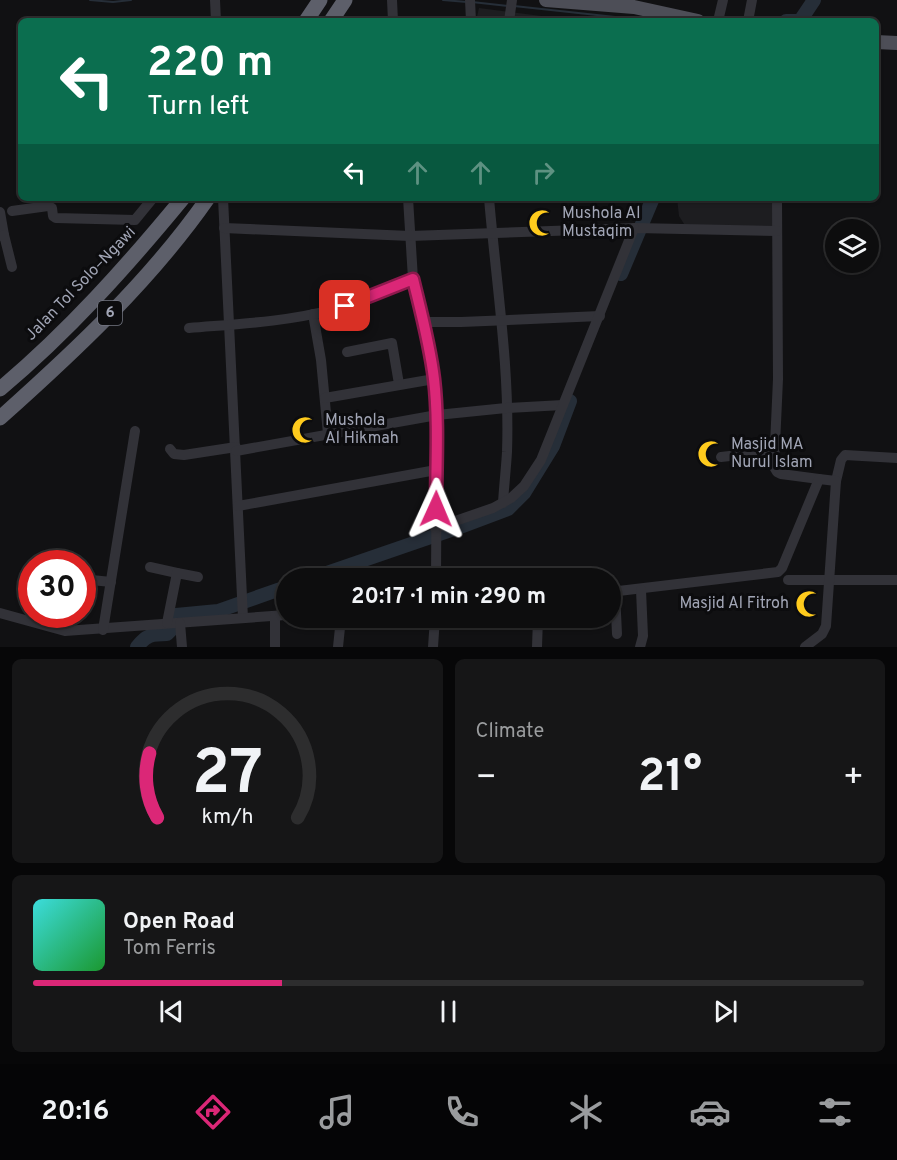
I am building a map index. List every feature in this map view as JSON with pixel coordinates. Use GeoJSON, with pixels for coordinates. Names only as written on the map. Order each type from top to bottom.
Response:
{"type":"FeatureCollection","features":[{"type":"Feature","properties":{"kind":"highway"},"geometry":{"type":"LineString","coordinates":[[308,18],[320,0]]}},
{"type":"Feature","properties":{"kind":"highway"},"geometry":{"type":"LineString","coordinates":[[333,18],[345,0]]}},
{"type":"Feature","properties":{"kind":"highway","name":"Jalan Tol Solo–Ngawi"},"geometry":{"type":"LineString","coordinates":[[0,389],[88,307],[138,253],[181,201]]}},
{"type":"Feature","properties":{"kind":"highway","name":"6"},"geometry":{"type":"LineString","coordinates":[[0,418],[61,364],[142,280],[188,226],[206,201]]}},
{"type":"Feature","properties":{"kind":"main road"},"geometry":{"type":"LineString","coordinates":[[553,1],[598,2],[684,18]]}},
{"type":"Feature","properties":{"kind":"main road"},"geometry":{"type":"LineString","coordinates":[[879,42],[897,43]]}},
{"type":"Feature","properties":{"kind":"street"},"geometry":{"type":"LineString","coordinates":[[216,0],[216,18]]}},
{"type":"Feature","properties":{"kind":"street"},"geometry":{"type":"LineString","coordinates":[[392,0],[393,18]]}},
{"type":"Feature","properties":{"kind":"street"},"geometry":{"type":"LineString","coordinates":[[719,18],[723,0]]}},
{"type":"Feature","properties":{"kind":"street"},"geometry":{"type":"LineString","coordinates":[[749,18],[752,0]]}},
{"type":"Feature","properties":{"kind":"street"},"geometry":{"type":"LineString","coordinates":[[470,3],[471,18]]}},
{"type":"Feature","properties":{"kind":"street"},"geometry":{"type":"LineString","coordinates":[[509,18],[511,3]]}},
{"type":"Feature","properties":{"kind":"street"},"geometry":{"type":"LineString","coordinates":[[12,211],[48,206],[52,208],[53,216],[56,218],[133,220],[138,218],[151,201]]}},
{"type":"Feature","properties":{"kind":"street"},"geometry":{"type":"LineString","coordinates":[[224,201],[242,609]]}},
{"type":"Feature","properties":{"kind":"street"},"geometry":{"type":"LineString","coordinates":[[408,201],[413,279],[434,379],[436,568]]}},
{"type":"Feature","properties":{"kind":"street"},"geometry":{"type":"LineString","coordinates":[[489,201],[501,321],[506,408],[507,452],[503,503]]}},
{"type":"Feature","properties":{"kind":"street"},"geometry":{"type":"LineString","coordinates":[[777,201],[778,379],[774,467],[777,472],[836,481]]}},
{"type":"Feature","properties":{"kind":"street"},"geometry":{"type":"LineString","coordinates":[[0,212],[2,236],[12,267]]}},
{"type":"Feature","properties":{"kind":"street"},"geometry":{"type":"LineString","coordinates":[[224,228],[410,236],[639,228],[777,231]]}},
{"type":"Feature","properties":{"kind":"street"},"geometry":{"type":"LineString","coordinates":[[435,531],[503,503],[524,486],[538,465],[639,228]]}},
{"type":"Feature","properties":{"kind":"street"},"geometry":{"type":"LineString","coordinates":[[189,328],[314,314],[356,302],[413,279]]}},
{"type":"Feature","properties":{"kind":"street"},"geometry":{"type":"LineString","coordinates":[[314,314],[328,434]]}},
{"type":"Feature","properties":{"kind":"street"},"geometry":{"type":"LineString","coordinates":[[423,322],[600,316]]}},
{"type":"Feature","properties":{"kind":"street"},"geometry":{"type":"LineString","coordinates":[[347,352],[392,344],[399,384]]}},
{"type":"Feature","properties":{"kind":"street"},"geometry":{"type":"LineString","coordinates":[[325,398],[434,379]]}},
{"type":"Feature","properties":{"kind":"street"},"geometry":{"type":"LineString","coordinates":[[170,449],[174,454],[184,455],[236,449],[436,415],[563,405]]}},
{"type":"Feature","properties":{"kind":"street"},"geometry":{"type":"LineString","coordinates":[[104,630],[135,430]]}},
{"type":"Feature","properties":{"kind":"street"},"geometry":{"type":"LineString","coordinates":[[721,457],[774,451]]}},
{"type":"Feature","properties":{"kind":"street"},"geometry":{"type":"LineString","coordinates":[[805,647],[825,630],[836,481],[841,460],[845,455],[897,458]]}},
{"type":"Feature","properties":{"kind":"street"},"geometry":{"type":"LineString","coordinates":[[238,506],[436,470]]}},
{"type":"Feature","properties":{"kind":"street"},"geometry":{"type":"LineString","coordinates":[[621,591],[778,572],[782,568],[819,479]]}},
{"type":"Feature","properties":{"kind":"street"},"geometry":{"type":"LineString","coordinates":[[150,567],[198,577]]}},
{"type":"Feature","properties":{"kind":"street"},"geometry":{"type":"LineString","coordinates":[[177,573],[173,623],[182,647]]}},
{"type":"Feature","properties":{"kind":"street"},"geometry":{"type":"LineString","coordinates":[[96,580],[111,582]]}},
{"type":"Feature","properties":{"kind":"street"},"geometry":{"type":"LineString","coordinates":[[788,580],[897,580]]}},
{"type":"Feature","properties":{"kind":"street"},"geometry":{"type":"LineString","coordinates":[[640,647],[643,636],[641,590]]}},
{"type":"Feature","properties":{"kind":"street"},"geometry":{"type":"LineString","coordinates":[[0,613],[65,631],[104,630],[173,623],[242,609],[275,616],[275,647]]}},
{"type":"Feature","properties":{"kind":"street"},"geometry":{"type":"LineString","coordinates":[[338,647],[340,628]]}},
{"type":"Feature","properties":{"kind":"street"},"geometry":{"type":"LineString","coordinates":[[433,647],[434,628]]}},
{"type":"Feature","properties":{"kind":"street"},"geometry":{"type":"LineString","coordinates":[[537,647],[538,628]]}},
{"type":"Feature","properties":{"kind":"street"},"geometry":{"type":"LineString","coordinates":[[616,628],[617,634]]}},
{"type":"Feature","properties":{"kind":"shaded area"},"geometry":{"type":"Polygon","coordinates":[[[479,8],[557,18],[477,18],[479,8]]]}},
{"type":"Feature","properties":{"kind":"shaded area"},"geometry":{"type":"Polygon","coordinates":[[[677,201],[773,201],[774,226],[686,227],[679,216],[677,201]]]}},
{"type":"Feature","properties":{"kind":"waterway"},"geometry":{"type":"LineString","coordinates":[[90,0],[113,2],[131,0]]}},
{"type":"Feature","properties":{"kind":"waterway"},"geometry":{"type":"LineString","coordinates":[[443,0],[467,2]]}},
{"type":"Feature","properties":{"kind":"waterway"},"geometry":{"type":"LineString","coordinates":[[802,18],[814,0]]}},
{"type":"Feature","properties":{"kind":"waterway"},"geometry":{"type":"LineString","coordinates":[[472,2],[508,6]]}},
{"type":"Feature","properties":{"kind":"waterway"},"geometry":{"type":"LineString","coordinates":[[514,6],[624,18]]}},
{"type":"Feature","properties":{"kind":"waterway"},"geometry":{"type":"LineString","coordinates":[[621,274],[652,201]]}},
{"type":"Feature","properties":{"kind":"waterway"},"geometry":{"type":"LineString","coordinates":[[341,568],[508,509],[524,493],[553,446],[570,401]]}},
{"type":"Feature","properties":{"kind":"waterway"},"geometry":{"type":"LineString","coordinates":[[137,647],[150,636],[167,634],[174,627],[176,615],[218,611],[276,591]]}},
{"type":"Feature","properties":{"kind":"place","name":"Mushola Al Mustaqim"},"geometry":{"type":"Point","coordinates":[542,223]}},
{"type":"Feature","properties":{"kind":"place","name":"Mushola Al Hikmah"},"geometry":{"type":"Point","coordinates":[305,430]}},
{"type":"Feature","properties":{"kind":"place","name":"Masjid MA Nurul Islam"},"geometry":{"type":"Point","coordinates":[711,454]}},
{"type":"Feature","properties":{"kind":"place","name":"Masjid Al Fitroh"},"geometry":{"type":"Point","coordinates":[809,604]}},
{"type":"Feature","properties":{"kind":"route"},"geometry":{"type":"LineString","coordinates":[[345,306],[413,279],[434,379],[436,509]]}}]}
